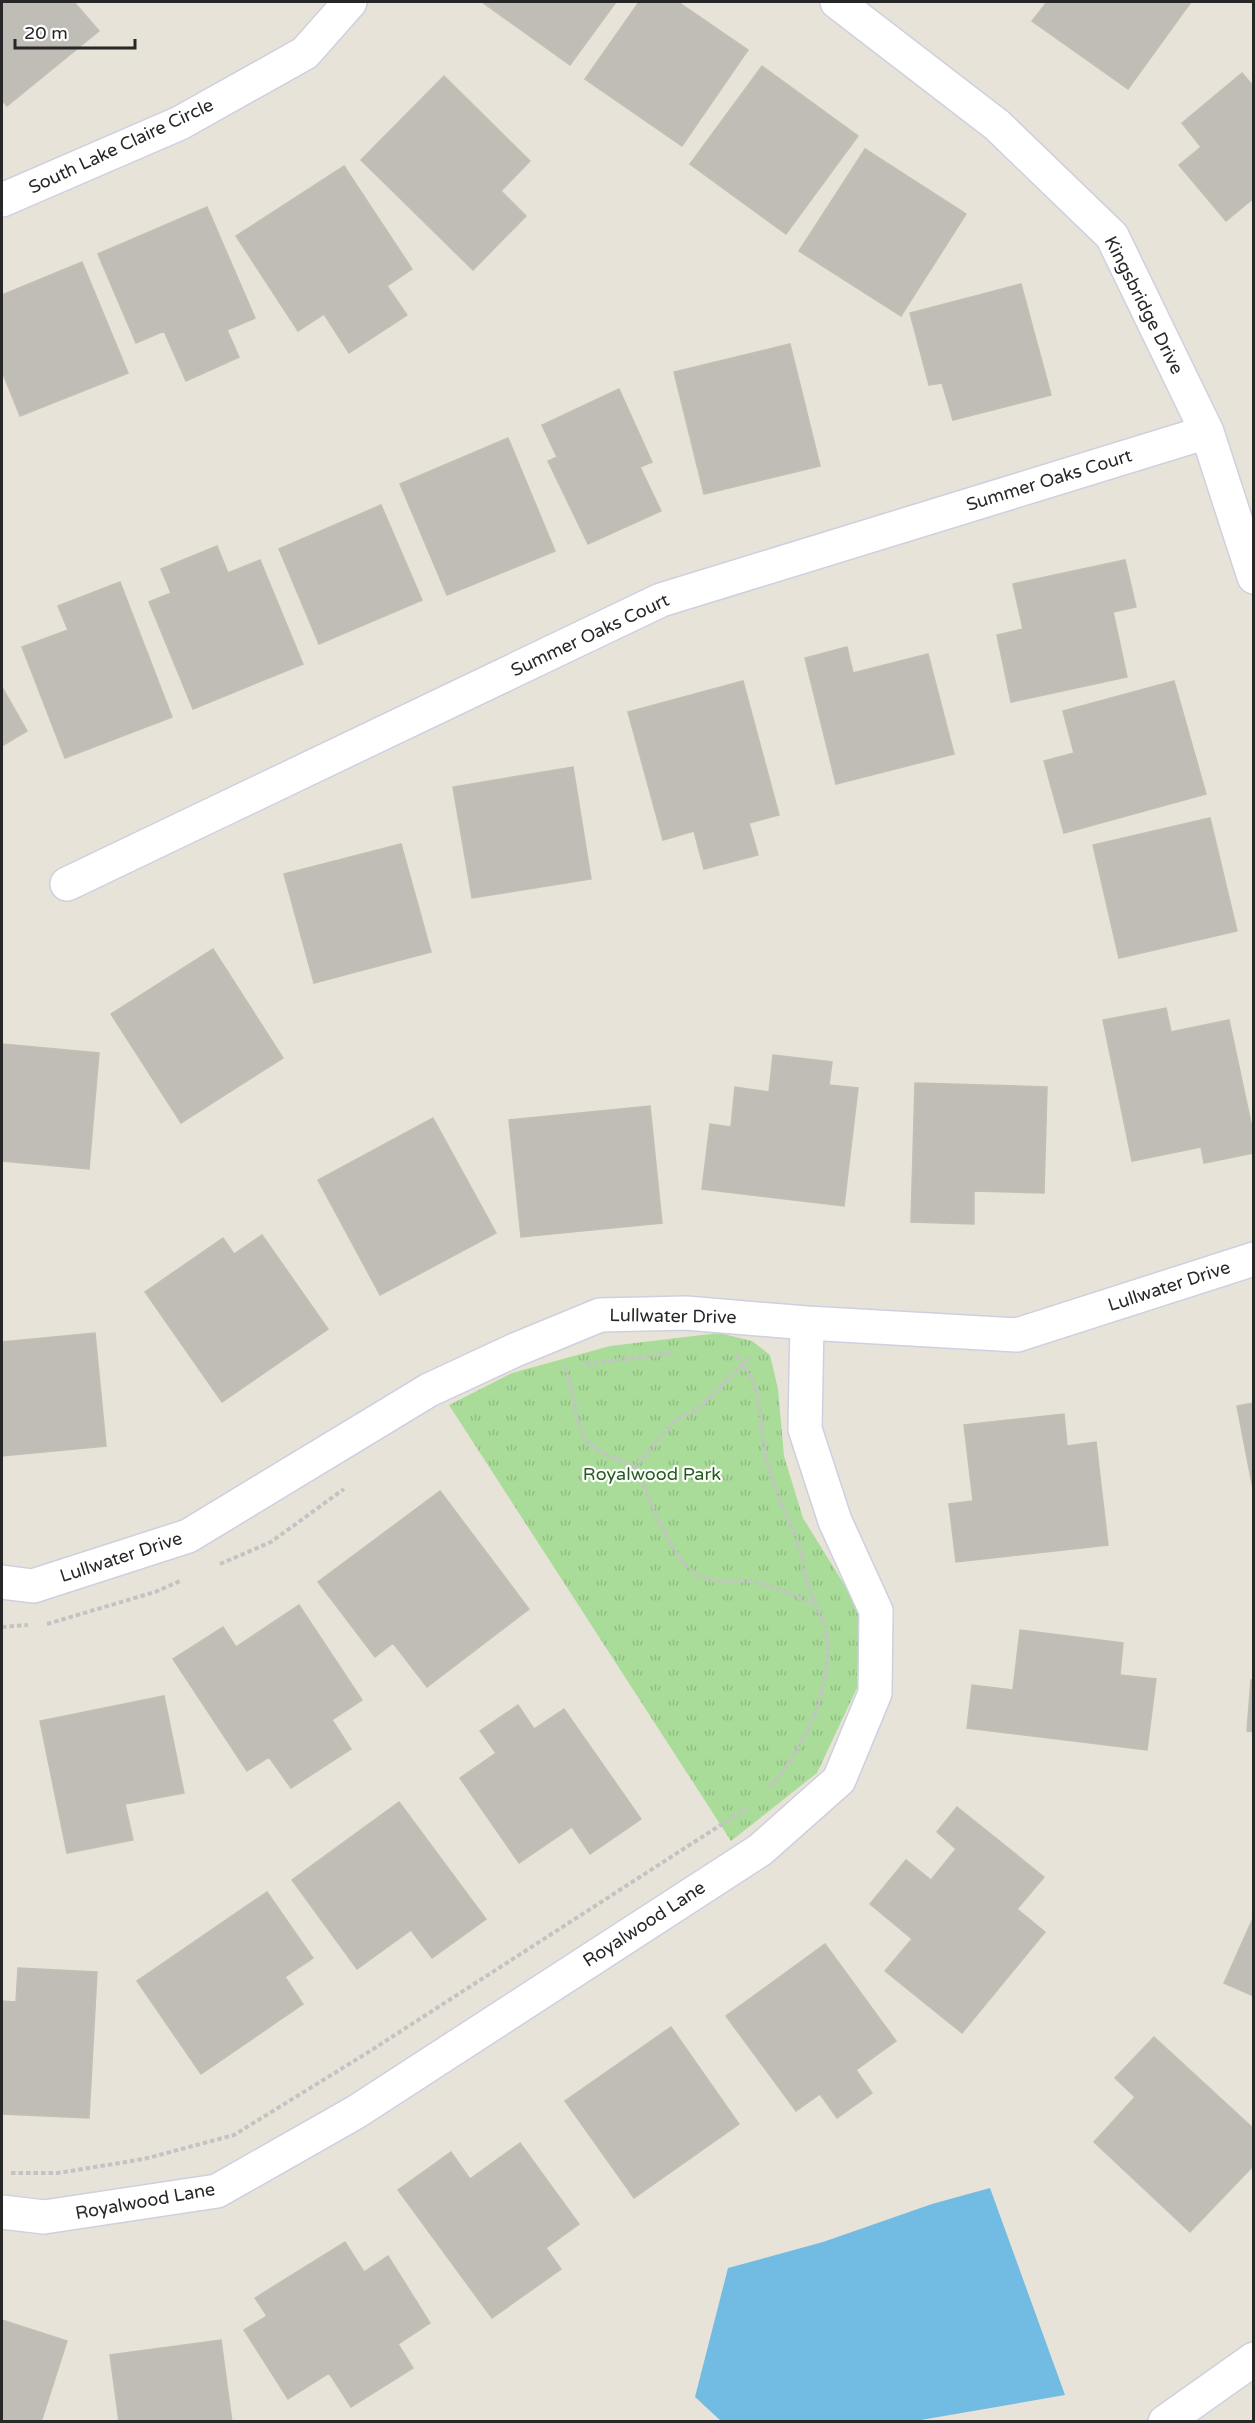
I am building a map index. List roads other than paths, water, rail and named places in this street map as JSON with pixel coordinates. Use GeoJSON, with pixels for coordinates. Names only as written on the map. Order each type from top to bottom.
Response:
{"type":"FeatureCollection","features":[{"type":"Feature","properties":{"kind":"street","name":"South Lake Claire Circle"},"geometry":{"type":"LineString","coordinates":[[2,200],[180,123],[305,53],[350,2]]}},
{"type":"Feature","properties":{"kind":"street","name":"Kingsbridge Drive"},"geometry":{"type":"LineString","coordinates":[[837,2],[997,125],[1112,236],[1207,432],[1254,577]]}},
{"type":"Feature","properties":{"kind":"street","name":"Summer Oaks Court"},"geometry":{"type":"LineString","coordinates":[[67,884],[661,600],[1207,432]]}},
{"type":"Feature","properties":{"kind":"street","name":"Lullwater Drive"},"geometry":{"type":"LineString","coordinates":[[2,1582],[33,1586],[188,1536],[429,1390],[515,1350],[600,1315],[686,1313],[1017,1335],[1254,1259]]}},
{"type":"Feature","properties":{"kind":"street","name":"Royalwood Lane"},"geometry":{"type":"LineString","coordinates":[[2,2212],[44,2217],[217,2191],[356,2112],[760,1850],[839,1780],[874,1693],[876,1611],[835,1521],[805,1428],[797,1322]]}},
{"type":"Feature","properties":{"kind":"street"},"geometry":{"type":"LineString","coordinates":[[1165,2421],[1254,2359]]}},
{"type":"Feature","properties":{"kind":"water"},"geometry":{"type":"Polygon","coordinates":[[[990,2188],[1065,2395],[915,2421],[721,2421],[695,2397],[728,2268],[823,2242],[932,2204],[990,2188]]]}},
{"type":"Feature","properties":{"kind":"park label","name":"Royalwood Park"},"geometry":{"type":"Point","coordinates":[652,1474]}}]}
